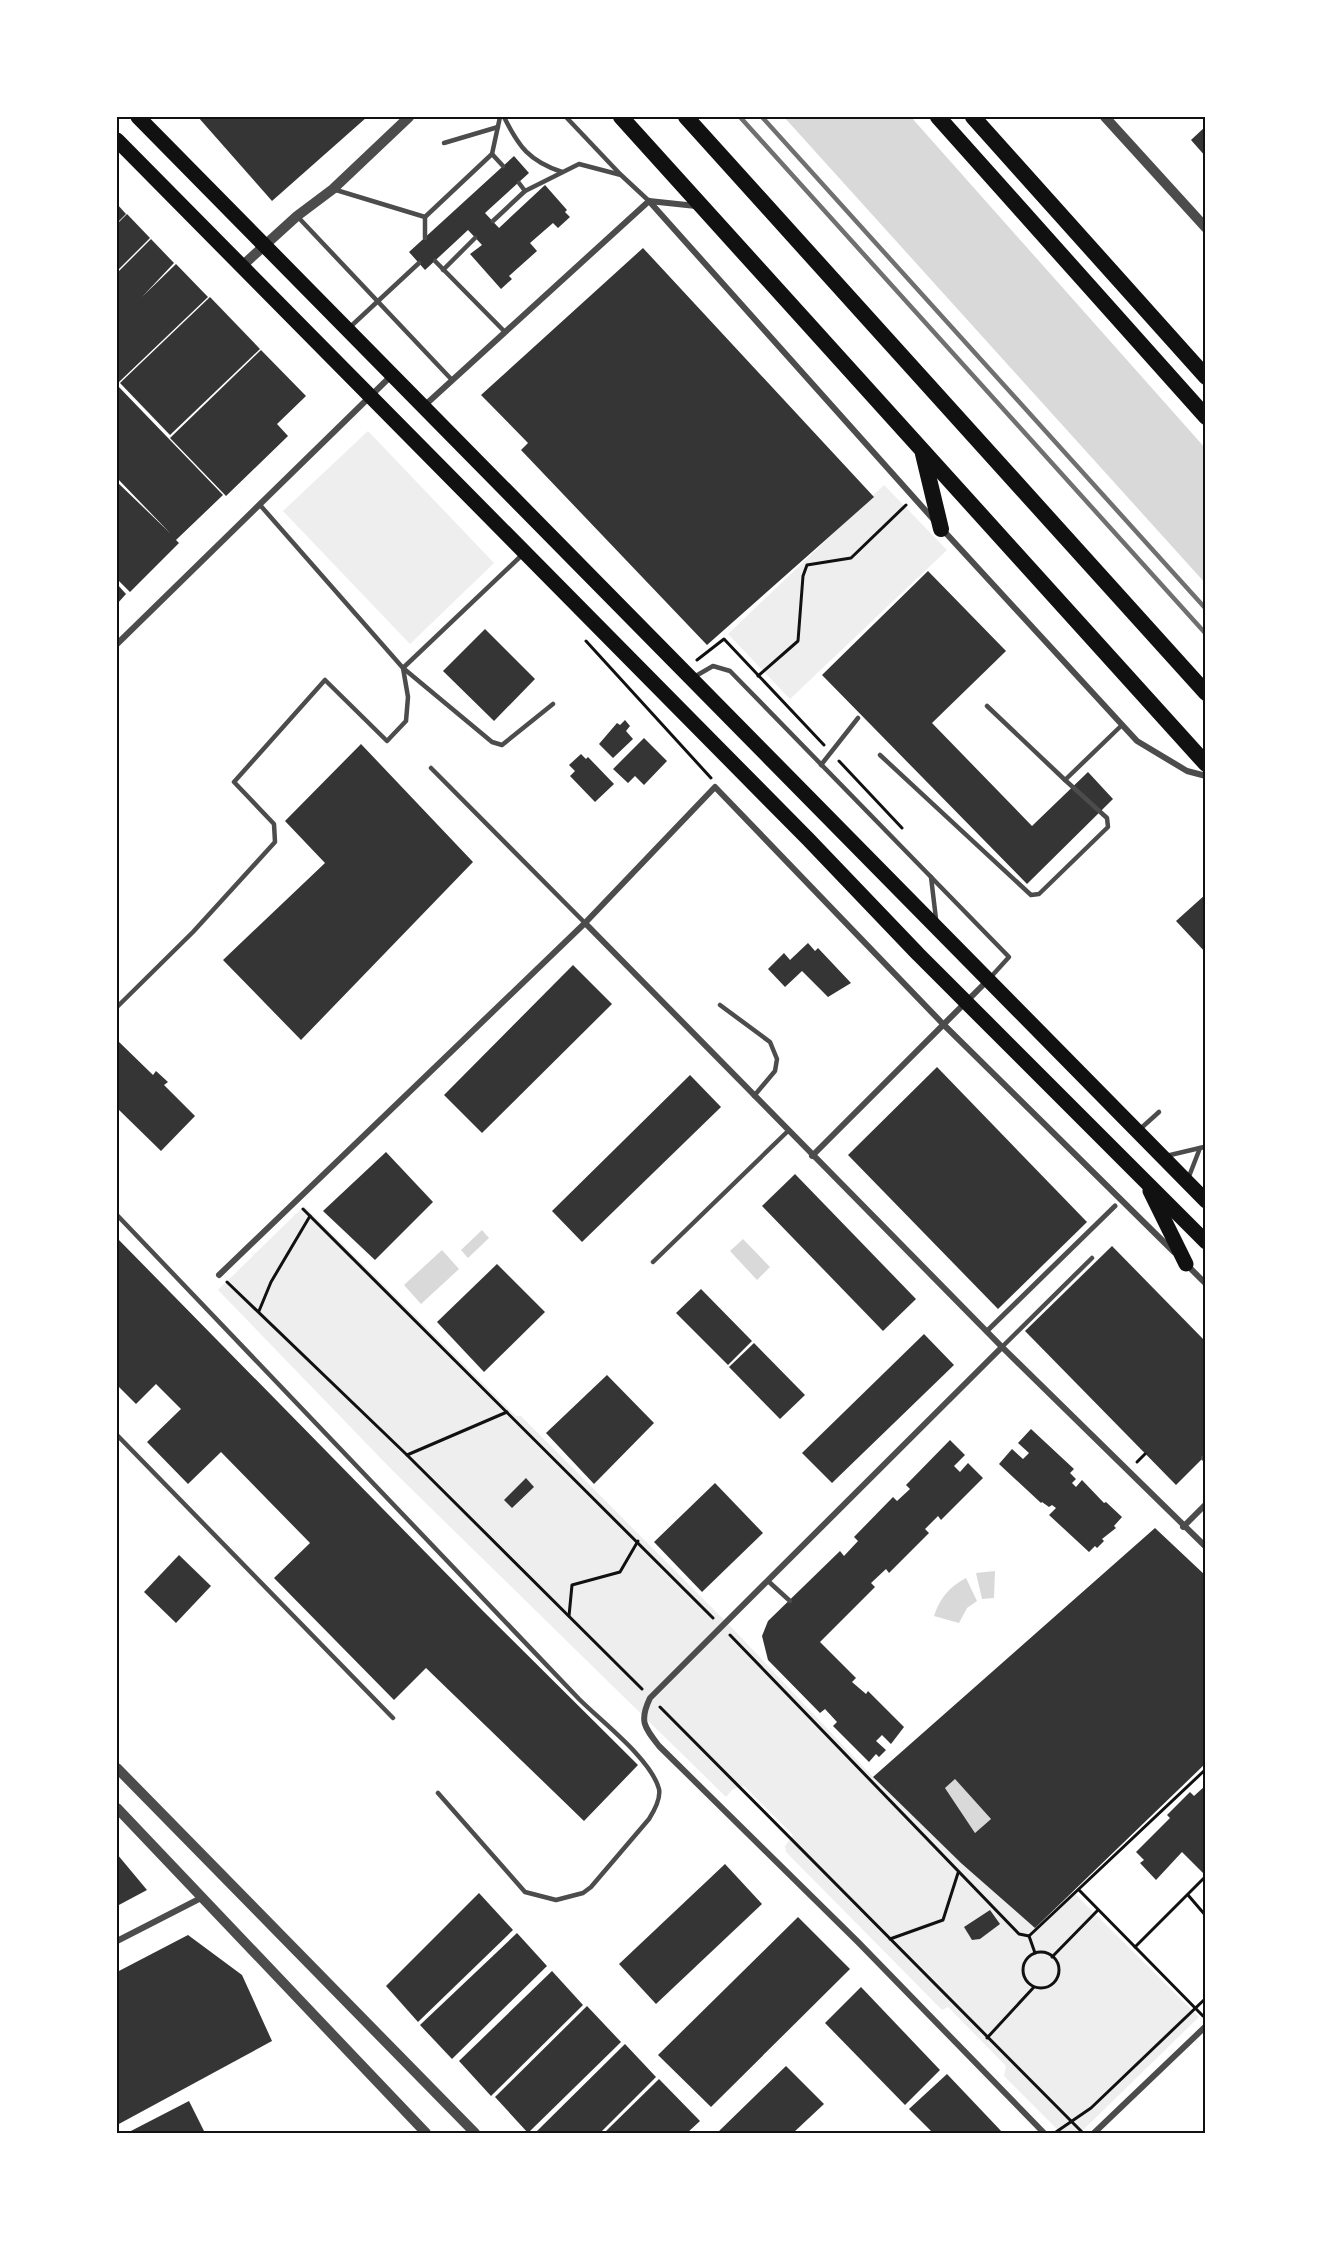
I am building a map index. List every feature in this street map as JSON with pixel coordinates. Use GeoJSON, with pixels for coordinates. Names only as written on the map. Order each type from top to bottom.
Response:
{"type":"FeatureCollection","features":[{"type":"Feature","properties":{"kind":"highway"},"geometry":{"type":"LineString","coordinates":[[621,117],[1206,764]]}},
{"type":"Feature","properties":{"kind":"highway"},"geometry":{"type":"LineString","coordinates":[[686,117],[1206,693]]}},
{"type":"Feature","properties":{"kind":"highway"},"geometry":{"type":"LineString","coordinates":[[938,117],[1206,417]]}},
{"type":"Feature","properties":{"kind":"highway"},"geometry":{"type":"LineString","coordinates":[[973,117],[1206,377]]}},
{"type":"Feature","properties":{"kind":"highway"},"geometry":{"type":"LineString","coordinates":[[922,450],[941,529]]}},
{"type":"Feature","properties":{"kind":"main road"},"geometry":{"type":"LineString","coordinates":[[138,117],[423,407],[693,671],[988,980],[1206,1201]]}},
{"type":"Feature","properties":{"kind":"main road"},"geometry":{"type":"LineString","coordinates":[[117,140],[966,1002],[1206,1242]]}},
{"type":"Feature","properties":{"kind":"main road"},"geometry":{"type":"LineString","coordinates":[[1145,1180],[1186,1264]]}},
{"type":"Feature","properties":{"kind":"street"},"geometry":{"type":"LineString","coordinates":[[242,266],[297,216],[333,189],[409,117]]}},
{"type":"Feature","properties":{"kind":"street"},"geometry":{"type":"LineString","coordinates":[[1105,117],[1206,228]]}},
{"type":"Feature","properties":{"kind":"street"},"geometry":{"type":"LineString","coordinates":[[649,201],[941,529],[1122,726],[1155,753],[1187,771],[1206,776]]}},
{"type":"Feature","properties":{"kind":"street"},"geometry":{"type":"LineString","coordinates":[[423,407],[649,201],[703,207]]}},
{"type":"Feature","properties":{"kind":"street"},"geometry":{"type":"LineString","coordinates":[[117,644],[392,376]]}},
{"type":"Feature","properties":{"kind":"street"},"geometry":{"type":"LineString","coordinates":[[219,1275],[585,923],[715,787],[943,1024],[1206,1284]]}},
{"type":"Feature","properties":{"kind":"street"},"geometry":{"type":"LineString","coordinates":[[585,923],[1002,1347],[1183,1527],[1206,1547]]}},
{"type":"Feature","properties":{"kind":"street"},"geometry":{"type":"LineString","coordinates":[[812,1156],[988,980]]}},
{"type":"Feature","properties":{"kind":"street"},"geometry":{"type":"LineString","coordinates":[[987,1331],[1115,1206]]}},
{"type":"Feature","properties":{"kind":"street"},"geometry":{"type":"LineString","coordinates":[[1002,1347],[650,1698],[643,1713],[646,1730],[659,1746],[858,1942],[1044,2133]]}},
{"type":"Feature","properties":{"kind":"street"},"geometry":{"type":"LineString","coordinates":[[1183,1527],[1206,1504]]}},
{"type":"Feature","properties":{"kind":"street"},"geometry":{"type":"LineString","coordinates":[[117,1768],[476,2133]]}},
{"type":"Feature","properties":{"kind":"street"},"geometry":{"type":"LineString","coordinates":[[117,1808],[426,2133]]}},
{"type":"Feature","properties":{"kind":"street"},"geometry":{"type":"LineString","coordinates":[[117,1941],[201,1898]]}},
{"type":"Feature","properties":{"kind":"street"},"geometry":{"type":"LineString","coordinates":[[1094,2133],[1206,2026]]}},
{"type":"Feature","properties":{"kind":"lane"},"geometry":{"type":"LineString","coordinates":[[425,238],[425,217],[492,154],[502,117]]}},
{"type":"Feature","properties":{"kind":"lane"},"geometry":{"type":"LineString","coordinates":[[502,117],[520,147],[544,166],[562,172]]}},
{"type":"Feature","properties":{"kind":"lane"},"geometry":{"type":"LineString","coordinates":[[566,117],[649,201]]}},
{"type":"Feature","properties":{"kind":"lane"},"geometry":{"type":"LineString","coordinates":[[444,143],[498,128]]}},
{"type":"Feature","properties":{"kind":"lane"},"geometry":{"type":"LineString","coordinates":[[492,154],[503,166]]}},
{"type":"Feature","properties":{"kind":"lane"},"geometry":{"type":"LineString","coordinates":[[493,221],[525,190],[579,164],[621,175]]}},
{"type":"Feature","properties":{"kind":"lane"},"geometry":{"type":"LineString","coordinates":[[519,183],[525,190]]}},
{"type":"Feature","properties":{"kind":"lane"},"geometry":{"type":"LineString","coordinates":[[333,189],[425,217]]}},
{"type":"Feature","properties":{"kind":"lane"},"geometry":{"type":"LineString","coordinates":[[297,216],[452,380]]}},
{"type":"Feature","properties":{"kind":"lane"},"geometry":{"type":"LineString","coordinates":[[443,270],[476,238]]}},
{"type":"Feature","properties":{"kind":"lane"},"geometry":{"type":"LineString","coordinates":[[435,261],[504,331]]}},
{"type":"Feature","properties":{"kind":"lane"},"geometry":{"type":"LineString","coordinates":[[347,330],[419,263]]}},
{"type":"Feature","properties":{"kind":"lane"},"geometry":{"type":"LineString","coordinates":[[260,505],[403,668],[492,742],[502,745],[553,704]]}},
{"type":"Feature","properties":{"kind":"lane"},"geometry":{"type":"LineString","coordinates":[[403,668],[524,553]]}},
{"type":"Feature","properties":{"kind":"lane"},"geometry":{"type":"LineString","coordinates":[[693,671],[713,666],[730,671],[1009,957],[988,980]]}},
{"type":"Feature","properties":{"kind":"lane"},"geometry":{"type":"LineString","coordinates":[[117,1007],[194,932],[275,842],[274,824],[234,782],[326,680],[387,741],[406,721],[408,697],[403,668]]}},
{"type":"Feature","properties":{"kind":"lane"},"geometry":{"type":"LineString","coordinates":[[880,755],[1031,894],[1039,894],[1108,827],[1107,818],[987,706]]}},
{"type":"Feature","properties":{"kind":"lane"},"geometry":{"type":"LineString","coordinates":[[821,765],[858,718]]}},
{"type":"Feature","properties":{"kind":"lane"},"geometry":{"type":"LineString","coordinates":[[1065,780],[1122,726]]}},
{"type":"Feature","properties":{"kind":"lane"},"geometry":{"type":"LineString","coordinates":[[431,768],[585,923]]}},
{"type":"Feature","properties":{"kind":"lane"},"geometry":{"type":"LineString","coordinates":[[931,877],[937,927]]}},
{"type":"Feature","properties":{"kind":"lane"},"geometry":{"type":"LineString","coordinates":[[720,1005],[770,1042],[777,1059],[776,1071],[754,1096]]}},
{"type":"Feature","properties":{"kind":"lane"},"geometry":{"type":"LineString","coordinates":[[1138,1131],[1159,1112]]}},
{"type":"Feature","properties":{"kind":"lane"},"geometry":{"type":"LineString","coordinates":[[652,1262],[788,1131]]}},
{"type":"Feature","properties":{"kind":"lane"},"geometry":{"type":"LineString","coordinates":[[1163,1157],[1202,1147],[1187,1181]]}},
{"type":"Feature","properties":{"kind":"lane"},"geometry":{"type":"LineString","coordinates":[[117,1215],[579,1699],[648,1767],[659,1790],[656,1808],[649,1819],[591,1887],[583,1893],[556,1900],[525,1892],[438,1793]]}},
{"type":"Feature","properties":{"kind":"lane"},"geometry":{"type":"LineString","coordinates":[[1002,1347],[1092,1258]]}},
{"type":"Feature","properties":{"kind":"lane"},"geometry":{"type":"LineString","coordinates":[[117,1435],[393,1718]]}},
{"type":"Feature","properties":{"kind":"lane"},"geometry":{"type":"LineString","coordinates":[[768,1581],[790,1601]]}},
{"type":"Feature","properties":{"kind":"path"},"geometry":{"type":"LineString","coordinates":[[758,676],[798,641],[803,576],[807,565],[851,558],[914,497]]}},
{"type":"Feature","properties":{"kind":"path"},"geometry":{"type":"LineString","coordinates":[[693,671],[724,639],[903,830]]}},
{"type":"Feature","properties":{"kind":"path"},"geometry":{"type":"LineString","coordinates":[[296,1202],[638,1541],[1019,1935],[1029,1936],[1206,1769]]}},
{"type":"Feature","properties":{"kind":"path"},"geometry":{"type":"LineString","coordinates":[[259,1311],[271,1282],[310,1216]]}},
{"type":"Feature","properties":{"kind":"path"},"geometry":{"type":"LineString","coordinates":[[407,1455],[507,1412]]}},
{"type":"Feature","properties":{"kind":"path"},"geometry":{"type":"LineString","coordinates":[[569,1616],[572,1585],[620,1572],[638,1541]]}},
{"type":"Feature","properties":{"kind":"path"},"geometry":{"type":"LineString","coordinates":[[889,1939],[943,1920],[958,1873]]}},
{"type":"Feature","properties":{"kind":"path"},"geometry":{"type":"LineString","coordinates":[[1134,1947],[1206,1876]]}},
{"type":"Feature","properties":{"kind":"path"},"geometry":{"type":"LineString","coordinates":[[1079,1890],[1206,2019]]}},
{"type":"Feature","properties":{"kind":"path"},"geometry":{"type":"LineString","coordinates":[[1188,1894],[1206,1916]]}},
{"type":"Feature","properties":{"kind":"path"},"geometry":{"type":"LineString","coordinates":[[1052,1957],[1098,1910]]}},
{"type":"Feature","properties":{"kind":"path"},"geometry":{"type":"LineString","coordinates":[[1029,1936],[1035,1953]]}},
{"type":"Feature","properties":{"kind":"path"},"geometry":{"type":"LineString","coordinates":[[1041,1952],[1052,1957],[1058,1967],[1056,1979],[1047,1987],[1034,1987],[1029,1984],[1023,1973],[1025,1961],[1035,1953],[1041,1952]]}},
{"type":"Feature","properties":{"kind":"path"},"geometry":{"type":"LineString","coordinates":[[987,2038],[1034,1987]]}},
{"type":"Feature","properties":{"kind":"path"},"geometry":{"type":"LineString","coordinates":[[1055,2133],[1091,2108],[1206,1998]]}},
{"type":"Feature","properties":{"kind":"shaded area"},"geometry":{"type":"Polygon","coordinates":[[[784,117],[911,117],[1206,449],[1206,584],[784,117]]]}},
{"type":"Feature","properties":{"kind":"shaded area"},"geometry":{"type":"Polygon","coordinates":[[[368,431],[494,563],[410,644],[283,511],[368,431]]]}},
{"type":"Feature","properties":{"kind":"shaded area"},"geometry":{"type":"Polygon","coordinates":[[[884,485],[947,550],[790,699],[728,634],[884,485]]]}},
{"type":"Feature","properties":{"kind":"shaded area"},"geometry":{"type":"Polygon","coordinates":[[[304,1206],[516,1416],[521,1416],[737,1633],[873,1777],[960,1862],[1072,1891],[1199,2017],[1080,2133],[1061,2133],[1004,2076],[1006,2066],[948,2007],[942,2010],[786,1852],[785,1846],[793,1835],[744,1786],[733,1789],[726,1797],[392,1470],[218,1290],[304,1206]]]}},
{"type":"Feature","properties":{"kind":"shaded area"},"geometry":{"type":"Polygon","coordinates":[[[482,1230],[489,1238],[468,1258],[461,1250],[482,1230]]]}},
{"type":"Feature","properties":{"kind":"shaded area"},"geometry":{"type":"Polygon","coordinates":[[[743,1239],[770,1267],[757,1280],[730,1251],[743,1239]]]}},
{"type":"Feature","properties":{"kind":"shaded area"},"geometry":{"type":"Polygon","coordinates":[[[442,1250],[459,1269],[421,1304],[404,1285],[442,1250]]]}},
{"type":"Feature","properties":{"kind":"shaded area"},"geometry":{"type":"Polygon","coordinates":[[[995,1571],[994,1598],[982,1599],[976,1573],[995,1571]]]}},
{"type":"Feature","properties":{"kind":"shaded area"},"geometry":{"type":"Polygon","coordinates":[[[966,1578],[977,1601],[967,1608],[959,1623],[934,1616],[946,1594],[966,1578]]]}},
{"type":"Feature","properties":{"kind":"shaded area"},"geometry":{"type":"Polygon","coordinates":[[[955,1779],[991,1819],[975,1833],[945,1788],[955,1779]]]}},
{"type":"Feature","properties":{"kind":"building"},"geometry":{"type":"Polygon","coordinates":[[[198,117],[367,117],[272,201],[198,117]]]}},
{"type":"Feature","properties":{"kind":"building"},"geometry":{"type":"Polygon","coordinates":[[[1206,126],[1206,157],[1191,140],[1206,126]]]}},
{"type":"Feature","properties":{"kind":"building"},"geometry":{"type":"Polygon","coordinates":[[[514,156],[529,173],[485,213],[499,228],[545,185],[567,210],[565,212],[570,217],[558,228],[553,223],[530,243],[537,251],[509,276],[512,279],[501,289],[470,254],[482,245],[468,230],[425,270],[409,252],[514,156]]]}},
{"type":"Feature","properties":{"kind":"building"},"geometry":{"type":"Polygon","coordinates":[[[117,204],[126,214],[117,223],[117,204]]]}},
{"type":"Feature","properties":{"kind":"building"},"geometry":{"type":"Polygon","coordinates":[[[127,214],[150,238],[117,271],[117,224],[127,214]]]}},
{"type":"Feature","properties":{"kind":"building"},"geometry":{"type":"Polygon","coordinates":[[[151,239],[174,263],[142,297],[176,264],[208,297],[119,382],[117,380],[117,273],[151,239]]]}},
{"type":"Feature","properties":{"kind":"building"},"geometry":{"type":"Polygon","coordinates":[[[643,248],[874,497],[707,645],[521,450],[528,443],[481,395],[643,248]]]}},
{"type":"Feature","properties":{"kind":"building"},"geometry":{"type":"Polygon","coordinates":[[[210,297],[260,349],[170,435],[120,383],[210,297]]]}},
{"type":"Feature","properties":{"kind":"building"},"geometry":{"type":"Polygon","coordinates":[[[261,350],[306,396],[277,424],[288,436],[226,496],[170,438],[261,350]]]}},
{"type":"Feature","properties":{"kind":"building"},"geometry":{"type":"Polygon","coordinates":[[[117,385],[223,495],[176,540],[179,543],[130,592],[117,579],[117,482],[170,533],[117,478],[117,385]]]}},
{"type":"Feature","properties":{"kind":"building"},"geometry":{"type":"Polygon","coordinates":[[[928,571],[1006,651],[932,723],[1032,826],[1088,772],[1113,799],[1027,884],[822,675],[928,571]]]}},
{"type":"Feature","properties":{"kind":"building"},"geometry":{"type":"Polygon","coordinates":[[[117,584],[126,594],[117,604],[117,584]]]}},
{"type":"Feature","properties":{"kind":"building"},"geometry":{"type":"Polygon","coordinates":[[[485,629],[535,679],[494,721],[443,671],[485,629]]]}},
{"type":"Feature","properties":{"kind":"building"},"geometry":{"type":"Polygon","coordinates":[[[625,720],[630,726],[626,731],[633,739],[613,758],[599,744],[617,723],[620,725],[625,720]]]}},
{"type":"Feature","properties":{"kind":"building"},"geometry":{"type":"Polygon","coordinates":[[[644,738],[667,761],[644,785],[635,776],[628,783],[613,769],[644,738]]]}},
{"type":"Feature","properties":{"kind":"building"},"geometry":{"type":"Polygon","coordinates":[[[361,744],[473,862],[301,1040],[223,960],[325,863],[285,821],[361,744]]]}},
{"type":"Feature","properties":{"kind":"building"},"geometry":{"type":"Polygon","coordinates":[[[581,754],[586,759],[588,757],[614,784],[595,802],[570,776],[575,771],[569,765],[581,754]]]}},
{"type":"Feature","properties":{"kind":"building"},"geometry":{"type":"Polygon","coordinates":[[[1206,894],[1206,953],[1176,921],[1206,894]]]}},
{"type":"Feature","properties":{"kind":"building"},"geometry":{"type":"Polygon","coordinates":[[[808,943],[815,951],[818,948],[851,983],[828,997],[802,971],[785,987],[768,969],[784,953],[790,960],[808,943]]]}},
{"type":"Feature","properties":{"kind":"building"},"geometry":{"type":"Polygon","coordinates":[[[573,965],[612,1004],[482,1133],[444,1095],[573,965]]]}},
{"type":"Feature","properties":{"kind":"building"},"geometry":{"type":"Polygon","coordinates":[[[117,1040],[153,1075],[156,1071],[168,1082],[164,1085],[195,1116],[161,1151],[117,1108],[117,1040]]]}},
{"type":"Feature","properties":{"kind":"building"},"geometry":{"type":"Polygon","coordinates":[[[937,1067],[1087,1222],[998,1309],[848,1155],[937,1067]]]}},
{"type":"Feature","properties":{"kind":"building"},"geometry":{"type":"Polygon","coordinates":[[[690,1075],[721,1107],[582,1242],[552,1211],[690,1075]]]}},
{"type":"Feature","properties":{"kind":"building"},"geometry":{"type":"Polygon","coordinates":[[[386,1152],[433,1202],[375,1260],[323,1211],[386,1152]]]}},
{"type":"Feature","properties":{"kind":"building"},"geometry":{"type":"Polygon","coordinates":[[[795,1174],[916,1299],[883,1331],[762,1206],[795,1174]]]}},
{"type":"Feature","properties":{"kind":"building"},"geometry":{"type":"Polygon","coordinates":[[[117,1238],[484,1612],[638,1765],[584,1821],[426,1668],[394,1700],[274,1578],[310,1543],[221,1452],[188,1484],[147,1442],[181,1409],[156,1384],[136,1404],[117,1385],[117,1238]]]}},
{"type":"Feature","properties":{"kind":"building"},"geometry":{"type":"Polygon","coordinates":[[[1112,1246],[1206,1342],[1206,1455],[1176,1485],[1025,1331],[1112,1246]]]}},
{"type":"Feature","properties":{"kind":"building"},"geometry":{"type":"Polygon","coordinates":[[[497,1264],[545,1312],[484,1372],[437,1322],[497,1264]]]}},
{"type":"Feature","properties":{"kind":"building"},"geometry":{"type":"Polygon","coordinates":[[[701,1289],[752,1341],[728,1365],[676,1313],[701,1289]]]}},
{"type":"Feature","properties":{"kind":"building"},"geometry":{"type":"Polygon","coordinates":[[[924,1334],[954,1365],[832,1483],[802,1453],[924,1334]]]}},
{"type":"Feature","properties":{"kind":"building"},"geometry":{"type":"Polygon","coordinates":[[[754,1343],[805,1395],[780,1419],[729,1367],[754,1343]]]}},
{"type":"Feature","properties":{"kind":"building"},"geometry":{"type":"Polygon","coordinates":[[[607,1375],[654,1423],[594,1484],[546,1433],[607,1375]]]}},
{"type":"Feature","properties":{"kind":"building"},"geometry":{"type":"Polygon","coordinates":[[[1031,1429],[1074,1469],[1070,1473],[1076,1479],[1072,1483],[1076,1487],[1082,1480],[1104,1503],[1106,1502],[1122,1517],[1114,1526],[1116,1528],[1102,1539],[1104,1541],[1097,1548],[1095,1546],[1089,1552],[1049,1515],[1056,1508],[1041,1503],[999,1464],[1012,1449],[1023,1459],[1029,1453],[1018,1443],[1031,1429]]]}},
{"type":"Feature","properties":{"kind":"building"},"geometry":{"type":"Polygon","coordinates":[[[950,1440],[965,1455],[954,1466],[960,1472],[968,1463],[983,1478],[941,1520],[938,1516],[925,1529],[929,1533],[889,1573],[886,1569],[871,1583],[875,1587],[820,1642],[856,1678],[852,1682],[866,1694],[868,1691],[904,1727],[891,1744],[882,1735],[876,1741],[886,1750],[879,1757],[876,1754],[869,1762],[833,1726],[837,1722],[825,1709],[820,1713],[768,1660],[762,1636],[768,1621],[840,1551],[844,1556],[858,1541],[854,1537],[893,1497],[897,1501],[910,1489],[906,1485],[950,1440]]]}},
{"type":"Feature","properties":{"kind":"building"},"geometry":{"type":"Polygon","coordinates":[[[526,1478],[534,1487],[512,1508],[504,1500],[526,1478]]]}},
{"type":"Feature","properties":{"kind":"building"},"geometry":{"type":"Polygon","coordinates":[[[715,1483],[763,1533],[702,1592],[654,1542],[715,1483]]]}},
{"type":"Feature","properties":{"kind":"building"},"geometry":{"type":"Polygon","coordinates":[[[1155,1528],[1206,1576],[1206,1763],[1035,1928],[961,1863],[873,1777],[1155,1528]],[[955,1779],[945,1788],[975,1833],[991,1819],[955,1779]]]}},
{"type":"Feature","properties":{"kind":"building"},"geometry":{"type":"Polygon","coordinates":[[[179,1555],[211,1586],[176,1623],[144,1592],[179,1555]]]}},
{"type":"Feature","properties":{"kind":"building"},"geometry":{"type":"Polygon","coordinates":[[[1206,1785],[1206,1876],[1182,1852],[1156,1880],[1140,1863],[1144,1860],[1136,1852],[1170,1818],[1167,1815],[1190,1792],[1194,1796],[1206,1785]]]}},
{"type":"Feature","properties":{"kind":"building"},"geometry":{"type":"Polygon","coordinates":[[[117,1854],[147,1890],[117,1906],[117,1854]]]}},
{"type":"Feature","properties":{"kind":"building"},"geometry":{"type":"Polygon","coordinates":[[[725,1864],[762,1904],[656,2004],[619,1964],[725,1864]]]}},
{"type":"Feature","properties":{"kind":"building"},"geometry":{"type":"Polygon","coordinates":[[[479,1893],[513,1930],[418,2022],[386,1986],[479,1893]]]}},
{"type":"Feature","properties":{"kind":"building"},"geometry":{"type":"Polygon","coordinates":[[[990,1910],[1000,1924],[980,1939],[972,1940],[964,1927],[990,1910]]]}},
{"type":"Feature","properties":{"kind":"building"},"geometry":{"type":"Polygon","coordinates":[[[798,1917],[850,1969],[711,2107],[658,2055],[798,1917]]]}},
{"type":"Feature","properties":{"kind":"building"},"geometry":{"type":"Polygon","coordinates":[[[517,1933],[547,1966],[452,2059],[420,2025],[517,1933]]]}},
{"type":"Feature","properties":{"kind":"building"},"geometry":{"type":"Polygon","coordinates":[[[188,1935],[242,1975],[272,2041],[117,2125],[117,1972],[188,1935]]]}},
{"type":"Feature","properties":{"kind":"building"},"geometry":{"type":"Polygon","coordinates":[[[552,1971],[583,2005],[491,2096],[459,2061],[552,1971]]]}},
{"type":"Feature","properties":{"kind":"building"},"geometry":{"type":"Polygon","coordinates":[[[861,1987],[940,2070],[905,2105],[825,2023],[861,1987]]]}},
{"type":"Feature","properties":{"kind":"building"},"geometry":{"type":"Polygon","coordinates":[[[587,2006],[621,2042],[528,2133],[495,2097],[587,2006]]]}},
{"type":"Feature","properties":{"kind":"building"},"geometry":{"type":"Polygon","coordinates":[[[625,2044],[656,2077],[600,2133],[535,2133],[625,2044]]]}},
{"type":"Feature","properties":{"kind":"building"},"geometry":{"type":"Polygon","coordinates":[[[786,2066],[824,2104],[793,2133],[717,2133],[786,2066]]]}},
{"type":"Feature","properties":{"kind":"building"},"geometry":{"type":"Polygon","coordinates":[[[947,2074],[1003,2133],[933,2133],[909,2109],[947,2074]]]}},
{"type":"Feature","properties":{"kind":"building"},"geometry":{"type":"Polygon","coordinates":[[[659,2079],[700,2121],[687,2133],[604,2133],[659,2079]]]}},
{"type":"Feature","properties":{"kind":"building"},"geometry":{"type":"Polygon","coordinates":[[[189,2101],[205,2133],[127,2133],[189,2101]]]}},
{"type":"Feature","properties":{"kind":"railway"},"geometry":{"type":"LineString","coordinates":[[740,117],[1206,634]]}},
{"type":"Feature","properties":{"kind":"railway"},"geometry":{"type":"LineString","coordinates":[[762,117],[1206,609]]}}]}
